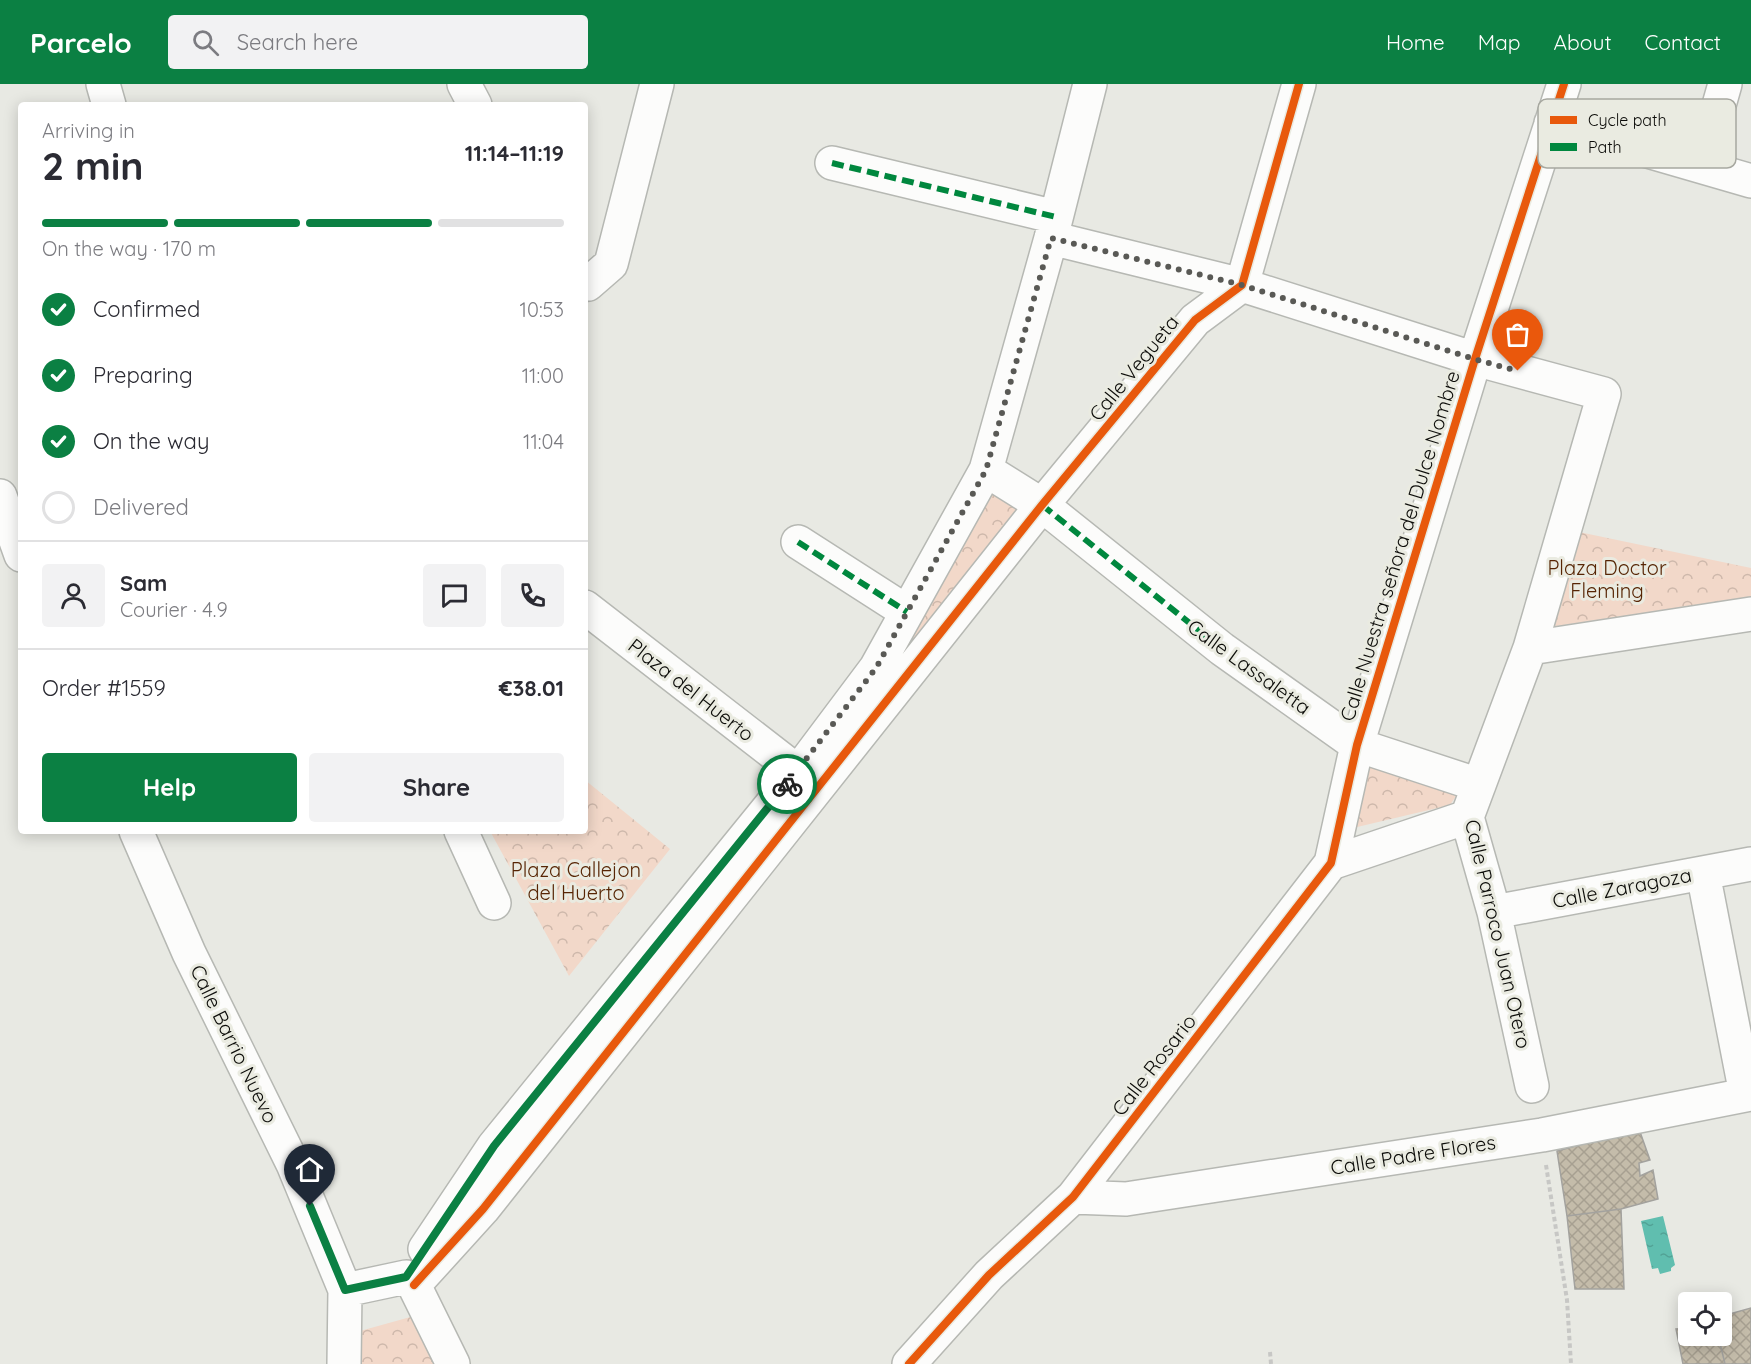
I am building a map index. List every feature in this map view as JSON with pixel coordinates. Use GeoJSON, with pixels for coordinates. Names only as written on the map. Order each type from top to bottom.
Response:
{"type":"FeatureCollection","features":[{"type":"Feature","properties":{"kind":"street"},"geometry":{"type":"LineString","coordinates":[[103,84],[108,102]]}},
{"type":"Feature","properties":{"kind":"street"},"geometry":{"type":"LineString","coordinates":[[464,84],[473,102]]}},
{"type":"Feature","properties":{"kind":"street"},"geometry":{"type":"LineString","coordinates":[[588,282],[611,264],[657,84]]}},
{"type":"Feature","properties":{"kind":"street"},"geometry":{"type":"LineString","coordinates":[[410,1281],[494,1146],[798,772],[876,668],[986,470],[1054,228],[1090,84]]}},
{"type":"Feature","properties":{"kind":"street"},"geometry":{"type":"LineString","coordinates":[[1242,285],[1299,84]]}},
{"type":"Feature","properties":{"kind":"street","name":"Calle Nuestra señora del Dulce Nombre"},"geometry":{"type":"LineString","coordinates":[[1559,99],[1564,84]]}},
{"type":"Feature","properties":{"kind":"street"},"geometry":{"type":"LineString","coordinates":[[1721,99],[1725,84]]}},
{"type":"Feature","properties":{"kind":"street"},"geometry":{"type":"LineString","coordinates":[[832,163],[1242,285],[1474,359]]}},
{"type":"Feature","properties":{"kind":"street","name":"Calle Nuestra señora del Dulce Nombre"},"geometry":{"type":"LineString","coordinates":[[1357,745],[1474,359],[1538,163]]}},
{"type":"Feature","properties":{"kind":"street"},"geometry":{"type":"LineString","coordinates":[[1711,168],[1751,181]]}},
{"type":"Feature","properties":{"kind":"street","name":"Calle Vegueta"},"geometry":{"type":"LineString","coordinates":[[410,1281],[483,1209],[1042,506],[1195,320],[1242,285]]}},
{"type":"Feature","properties":{"kind":"street","name":"Calle Parroco Juan Otero"},"geometry":{"type":"LineString","coordinates":[[1474,359],[1604,394],[1530,648],[1467,817],[1494,912],[1532,1086]]}},
{"type":"Feature","properties":{"kind":"street","name":"Calle Lassaletta"},"geometry":{"type":"LineString","coordinates":[[986,470],[1042,506],[1222,649],[1357,745],[1479,785]]}},
{"type":"Feature","properties":{"kind":"street"},"geometry":{"type":"LineString","coordinates":[[0,496],[18,547]]}},
{"type":"Feature","properties":{"kind":"street"},"geometry":{"type":"LineString","coordinates":[[798,542],[907,612]]}},
{"type":"Feature","properties":{"kind":"street","name":"Plaza del Huerto"},"geometry":{"type":"LineString","coordinates":[[588,610],[798,772]]}},
{"type":"Feature","properties":{"kind":"street"},"geometry":{"type":"LineString","coordinates":[[1530,648],[1751,614]]}},
{"type":"Feature","properties":{"kind":"street","name":"Calle Rosario"},"geometry":{"type":"LineString","coordinates":[[909,1364],[989,1275],[1073,1197],[1331,863],[1357,745]]}},
{"type":"Feature","properties":{"kind":"street"},"geometry":{"type":"LineString","coordinates":[[1331,863],[1467,817]]}},
{"type":"Feature","properties":{"kind":"street","name":"Calle Barrio Nuevo"},"geometry":{"type":"LineString","coordinates":[[137,834],[189,952],[293,1164],[345,1290]]}},
{"type":"Feature","properties":{"kind":"street"},"geometry":{"type":"LineString","coordinates":[[462,834],[494,903]]}},
{"type":"Feature","properties":{"kind":"street","name":"Calle Zaragoza"},"geometry":{"type":"LineString","coordinates":[[1494,912],[1751,864]]}},
{"type":"Feature","properties":{"kind":"street"},"geometry":{"type":"LineString","coordinates":[[1703,873],[1749,1094]]}},
{"type":"Feature","properties":{"kind":"street","name":"Calle Padre Flores"},"geometry":{"type":"LineString","coordinates":[[1073,1197],[1126,1199],[1542,1135],[1749,1094]]}},
{"type":"Feature","properties":{"kind":"street"},"geometry":{"type":"LineString","coordinates":[[344,1364],[345,1290],[410,1281]]}},
{"type":"Feature","properties":{"kind":"street"},"geometry":{"type":"LineString","coordinates":[[410,1281],[453,1364]]}},
{"type":"Feature","properties":{"kind":"path"},"geometry":{"type":"LineString","coordinates":[[1542,1135],[1567,1300],[1571,1364]]}},
{"type":"Feature","properties":{"kind":"path"},"geometry":{"type":"LineString","coordinates":[[1270,1352],[1271,1364]]}},
{"type":"Feature","properties":{"kind":"green space"},"geometry":{"type":"Polygon","coordinates":[[[986,487],[1029,512],[907,668],[885,662],[986,487]]]}},
{"type":"Feature","properties":{"kind":"green space","name":"Plaza Doctor Fleming"},"geometry":{"type":"Polygon","coordinates":[[[1579,532],[1751,568],[1751,597],[1550,627],[1579,532]]]}},
{"type":"Feature","properties":{"kind":"green space"},"geometry":{"type":"Polygon","coordinates":[[[1367,762],[1460,790],[1450,805],[1353,828],[1367,762]]]}},
{"type":"Feature","properties":{"kind":"green space","name":"Plaza Callejon del Huerto"},"geometry":{"type":"Polygon","coordinates":[[[588,782],[670,849],[569,976],[492,834],[588,834],[588,782]]]}},
{"type":"Feature","properties":{"kind":"green space"},"geometry":{"type":"Polygon","coordinates":[[[414,1316],[443,1364],[351,1364],[360,1331],[414,1316]]]}},
{"type":"Feature","properties":{"kind":"water"},"geometry":{"type":"Polygon","coordinates":[[[1663,1216],[1675,1265],[1671,1271],[1660,1274],[1658,1268],[1652,1269],[1641,1221],[1663,1216]]]}},
{"type":"Feature","properties":{"kind":"building"},"geometry":{"type":"Polygon","coordinates":[[[1639,1129],[1650,1160],[1639,1163],[1640,1176],[1653,1170],[1658,1199],[1621,1209],[1567,1216],[1557,1151],[1639,1129]]]}},
{"type":"Feature","properties":{"kind":"building"},"geometry":{"type":"Polygon","coordinates":[[[1621,1209],[1624,1289],[1575,1289],[1567,1216],[1621,1209]]]}},
{"type":"Feature","properties":{"kind":"building"},"geometry":{"type":"Polygon","coordinates":[[[1751,1308],[1751,1364],[1725,1364],[1721,1346],[1732,1346],[1732,1313],[1751,1308]]]}},
{"type":"Feature","properties":{"kind":"building"},"geometry":{"type":"Polygon","coordinates":[[[1679,1346],[1721,1346],[1725,1364],[1683,1364],[1679,1346]]]}},
{"type":"Feature","properties":{"kind":"marked path"},"geometry":{"type":"LineString","coordinates":[[832,163],[1056,217]]}},
{"type":"Feature","properties":{"kind":"marked path"},"geometry":{"type":"LineString","coordinates":[[1042,505],[1222,649]]}},
{"type":"Feature","properties":{"kind":"marked path"},"geometry":{"type":"LineString","coordinates":[[798,542],[907,612]]}},
{"type":"Feature","properties":{"kind":"cycle path"},"geometry":{"type":"LineString","coordinates":[[414,1285],[483,1209],[1042,505],[1195,320],[1242,285],[1299,84]]}},
{"type":"Feature","properties":{"kind":"cycle path"},"geometry":{"type":"LineString","coordinates":[[1559,99],[1564,84]]}},
{"type":"Feature","properties":{"kind":"cycle path"},"geometry":{"type":"LineString","coordinates":[[909,1364],[989,1275],[1073,1197],[1331,863],[1357,745],[1475,359],[1538,164]]}},
{"type":"Feature","properties":{"kind":"way so far"},"geometry":{"type":"LineString","coordinates":[[787,784],[876,668],[986,470],[1051,238],[1242,285],[1518,371]]}},
{"type":"Feature","properties":{"kind":"route"},"geometry":{"type":"LineString","coordinates":[[310,1206],[345,1290],[406,1277],[494,1146],[787,784]]}}]}
